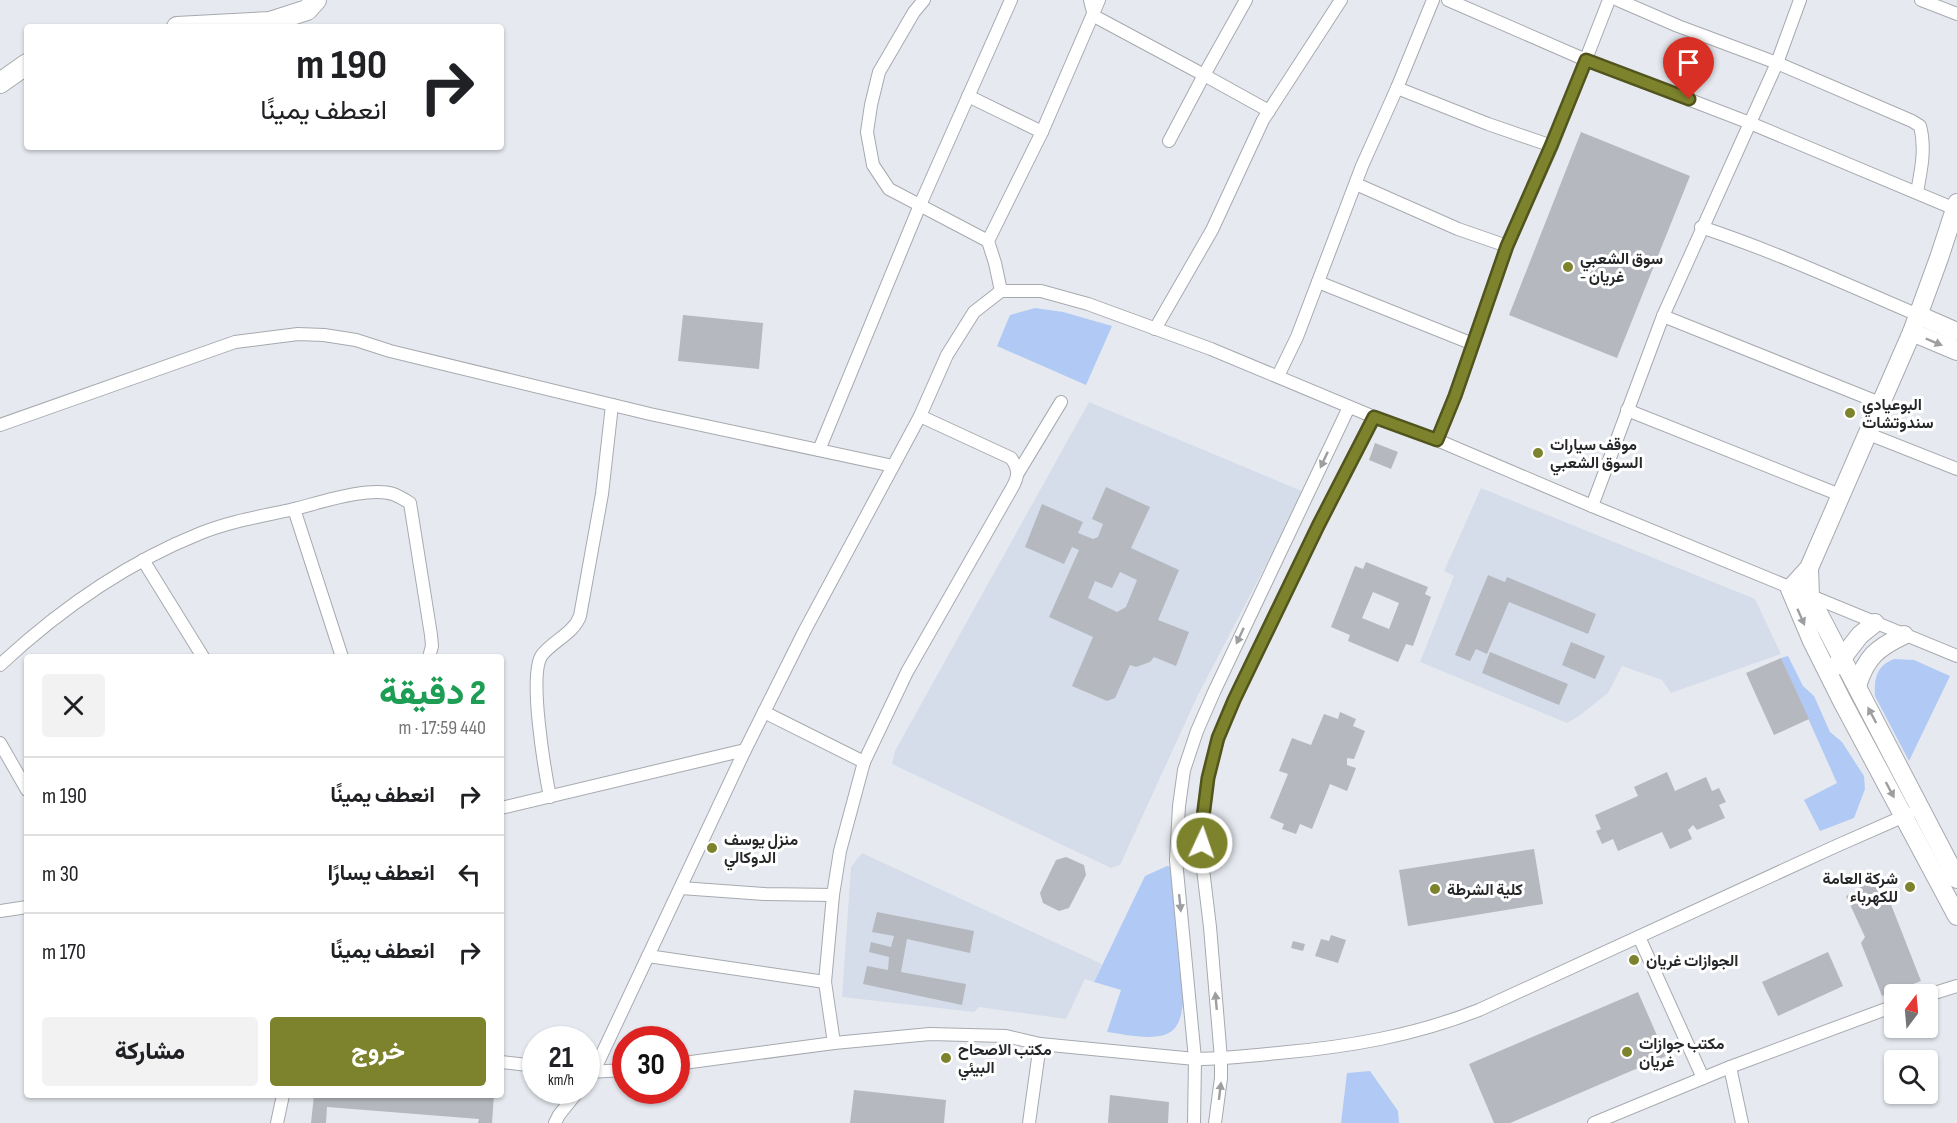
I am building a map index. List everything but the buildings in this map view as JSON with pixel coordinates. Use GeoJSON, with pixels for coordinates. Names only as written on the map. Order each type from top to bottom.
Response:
{"type":"FeatureCollection","features":[{"type":"Feature","properties":{"kind":"main road"},"geometry":{"type":"LineString","coordinates":[[233,24],[270,22],[307,10],[316,0]]}},
{"type":"Feature","properties":{"kind":"main road"},"geometry":{"type":"LineString","coordinates":[[0,82],[24,66]]}},
{"type":"Feature","properties":{"kind":"main road"},"geometry":{"type":"LineString","coordinates":[[1956,206],[1915,323],[1809,568],[1790,588],[1797,609],[1830,677],[1957,879]]}},
{"type":"Feature","properties":{"kind":"main road"},"geometry":{"type":"LineString","coordinates":[[1915,323],[1957,332]]}},
{"type":"Feature","properties":{"kind":"main road"},"geometry":{"type":"LineString","coordinates":[[1915,323],[1957,351]]}},
{"type":"Feature","properties":{"kind":"main road"},"geometry":{"type":"LineString","coordinates":[[1809,568],[1810,597],[1857,686],[1957,916]]}},
{"type":"Feature","properties":{"kind":"main road"},"geometry":{"type":"LineString","coordinates":[[1830,677],[1842,657],[1860,635],[1875,623]]}},
{"type":"Feature","properties":{"kind":"main road"},"geometry":{"type":"LineString","coordinates":[[1857,686],[1873,654],[1882,646],[1904,634]]}},
{"type":"Feature","properties":{"kind":"street"},"geometry":{"type":"LineString","coordinates":[[924,0],[914,12],[879,72],[867,132],[873,165],[889,189],[988,241]]}},
{"type":"Feature","properties":{"kind":"street"},"geometry":{"type":"LineString","coordinates":[[819,450],[920,205],[1011,0]]}},
{"type":"Feature","properties":{"kind":"street"},"geometry":{"type":"LineString","coordinates":[[1090,0],[1094,16],[1269,111]]}},
{"type":"Feature","properties":{"kind":"street"},"geometry":{"type":"LineString","coordinates":[[1000,291],[988,241],[1042,132],[1100,0]]}},
{"type":"Feature","properties":{"kind":"street"},"geometry":{"type":"LineString","coordinates":[[1169,141],[1246,0]]}},
{"type":"Feature","properties":{"kind":"street"},"geometry":{"type":"LineString","coordinates":[[1155,329],[1212,230],[1263,120],[1341,0]]}},
{"type":"Feature","properties":{"kind":"street"},"geometry":{"type":"LineString","coordinates":[[1278,376],[1297,337],[1356,184],[1433,0]]}},
{"type":"Feature","properties":{"kind":"street"},"geometry":{"type":"LineString","coordinates":[[1448,0],[1586,60],[1956,206]]}},
{"type":"Feature","properties":{"kind":"street"},"geometry":{"type":"LineString","coordinates":[[1437,440],[1507,246],[1551,146],[1609,0]]}},
{"type":"Feature","properties":{"kind":"street"},"geometry":{"type":"LineString","coordinates":[[1618,0],[1678,26],[1777,63],[1920,126],[1923,157],[1917,192]]}},
{"type":"Feature","properties":{"kind":"street"},"geometry":{"type":"LineString","coordinates":[[1592,506],[1663,316],[1701,227],[1777,63],[1800,0]]}},
{"type":"Feature","properties":{"kind":"street"},"geometry":{"type":"LineString","coordinates":[[1921,0],[1957,14]]}},
{"type":"Feature","properties":{"kind":"street"},"geometry":{"type":"LineString","coordinates":[[1397,88],[1551,146]]}},
{"type":"Feature","properties":{"kind":"street"},"geometry":{"type":"LineString","coordinates":[[968,96],[1042,132]]}},
{"type":"Feature","properties":{"kind":"street"},"geometry":{"type":"LineString","coordinates":[[1356,184],[1458,229],[1507,246]]}},
{"type":"Feature","properties":{"kind":"street"},"geometry":{"type":"LineString","coordinates":[[1701,227],[1801,264],[1915,323]]}},
{"type":"Feature","properties":{"kind":"street"},"geometry":{"type":"LineString","coordinates":[[1318,282],[1473,344]]}},
{"type":"Feature","properties":{"kind":"street"},"geometry":{"type":"LineString","coordinates":[[600,1053],[681,888],[745,750],[805,630],[920,416],[946,355],[974,312],[1000,291],[1041,291],[1088,304],[1155,329],[1437,440],[1810,597],[1957,656]]}},
{"type":"Feature","properties":{"kind":"street"},"geometry":{"type":"LineString","coordinates":[[1663,316],[1880,403]]}},
{"type":"Feature","properties":{"kind":"street"},"geometry":{"type":"LineString","coordinates":[[0,425],[235,342],[298,334],[356,340],[390,351],[612,405],[893,466]]}},
{"type":"Feature","properties":{"kind":"street"},"geometry":{"type":"LineString","coordinates":[[834,1043],[825,982],[833,895],[840,851],[864,762],[907,672],[1016,481],[1018,473],[1061,402]]}},
{"type":"Feature","properties":{"kind":"street"},"geometry":{"type":"LineString","coordinates":[[550,797],[544,769],[536,668],[540,657],[574,626],[580,616],[602,494],[612,405]]}},
{"type":"Feature","properties":{"kind":"street"},"geometry":{"type":"LineString","coordinates":[[1194,1123],[1195,1059],[1176,860],[1184,770],[1197,731],[1214,692],[1349,407]]}},
{"type":"Feature","properties":{"kind":"street"},"geometry":{"type":"LineString","coordinates":[[1627,410],[1840,495]]}},
{"type":"Feature","properties":{"kind":"street"},"geometry":{"type":"LineString","coordinates":[[920,416],[1011,458],[1018,473]]}},
{"type":"Feature","properties":{"kind":"street"},"geometry":{"type":"LineString","coordinates":[[1215,1123],[1221,1059],[1202,861],[1202,825],[1208,778],[1218,738],[1234,700],[1318,526],[1374,417]]}},
{"type":"Feature","properties":{"kind":"street"},"geometry":{"type":"LineString","coordinates":[[1866,433],[1957,469]]}},
{"type":"Feature","properties":{"kind":"street"},"geometry":{"type":"LineString","coordinates":[[0,665],[36,632],[73,603],[143,560],[202,533],[243,520],[348,496],[379,492],[393,494],[410,503],[431,635],[430,654]]}},
{"type":"Feature","properties":{"kind":"street"},"geometry":{"type":"LineString","coordinates":[[294,509],[341,654]]}},
{"type":"Feature","properties":{"kind":"street"},"geometry":{"type":"LineString","coordinates":[[143,560],[201,654]]}},
{"type":"Feature","properties":{"kind":"street"},"geometry":{"type":"LineString","coordinates":[[1214,692],[1234,700]]}},
{"type":"Feature","properties":{"kind":"street"},"geometry":{"type":"LineString","coordinates":[[764,712],[864,762]]}},
{"type":"Feature","properties":{"kind":"street"},"geometry":{"type":"LineString","coordinates":[[0,743],[24,785]]}},
{"type":"Feature","properties":{"kind":"street"},"geometry":{"type":"LineString","coordinates":[[504,807],[745,750]]}},
{"type":"Feature","properties":{"kind":"street"},"geometry":{"type":"LineString","coordinates":[[690,1062],[834,1043],[941,1034],[1006,1036],[1040,1044],[1195,1059],[1221,1059],[1324,1049],[1417,1031],[1479,1010],[1913,812]]}},
{"type":"Feature","properties":{"kind":"street"},"geometry":{"type":"LineString","coordinates":[[681,888],[765,894],[833,895]]}},
{"type":"Feature","properties":{"kind":"street"},"geometry":{"type":"LineString","coordinates":[[0,912],[24,908]]}},
{"type":"Feature","properties":{"kind":"street"},"geometry":{"type":"LineString","coordinates":[[1639,937],[1703,1078]]}},
{"type":"Feature","properties":{"kind":"street"},"geometry":{"type":"LineString","coordinates":[[648,956],[825,982]]}},
{"type":"Feature","properties":{"kind":"street"},"geometry":{"type":"LineString","coordinates":[[1938,992],[1957,986]]}},
{"type":"Feature","properties":{"kind":"street"},"geometry":{"type":"LineString","coordinates":[[1594,1123],[1730,1067],[1884,1010]]}},
{"type":"Feature","properties":{"kind":"street"},"geometry":{"type":"LineString","coordinates":[[1029,1123],[1040,1044]]}},
{"type":"Feature","properties":{"kind":"street"},"geometry":{"type":"LineString","coordinates":[[504,1062],[522,1064]]}},
{"type":"Feature","properties":{"kind":"street"},"geometry":{"type":"LineString","coordinates":[[1730,1067],[1742,1123]]}},
{"type":"Feature","properties":{"kind":"street"},"geometry":{"type":"LineString","coordinates":[[278,1123],[282,1098]]}},
{"type":"Feature","properties":{"kind":"street"},"geometry":{"type":"LineString","coordinates":[[555,1123],[568,1104]]}},
{"type":"Feature","properties":{"kind":"shaded area"},"geometry":{"type":"Polygon","coordinates":[[[1035,308],[1063,312],[1112,326],[1086,385],[997,346],[1010,315],[1035,308]]]}},
{"type":"Feature","properties":{"kind":"shaded area"},"geometry":{"type":"Polygon","coordinates":[[[1089,402],[1304,492],[1198,695],[1120,865],[1111,868],[892,764],[895,751],[1089,402]]]}},
{"type":"Feature","properties":{"kind":"shaded area"},"geometry":{"type":"Polygon","coordinates":[[[1481,488],[1755,599],[1781,654],[1671,693],[1662,680],[1622,666],[1608,693],[1567,723],[1420,662],[1454,576],[1444,571],[1481,488]]]}},
{"type":"Feature","properties":{"kind":"shaded area"},"geometry":{"type":"Polygon","coordinates":[[[1788,656],[1803,686],[1814,696],[1830,732],[1842,742],[1864,776],[1865,789],[1854,818],[1820,831],[1804,800],[1837,783],[1781,658],[1788,656]]]}},
{"type":"Feature","properties":{"kind":"shaded area"},"geometry":{"type":"Polygon","coordinates":[[[1894,659],[1914,660],[1950,676],[1909,761],[1875,696],[1877,674],[1883,665],[1894,659]]]}},
{"type":"Feature","properties":{"kind":"shaded area"},"geometry":{"type":"Polygon","coordinates":[[[862,853],[1102,964],[1094,982],[1085,979],[1066,1019],[979,1007],[974,1012],[842,997],[851,867],[862,853]]]}},
{"type":"Feature","properties":{"kind":"shaded area"},"geometry":{"type":"Polygon","coordinates":[[[1167,866],[1172,867],[1184,999],[1179,1020],[1173,1030],[1159,1036],[1141,1037],[1107,1032],[1121,990],[1094,982],[1145,876],[1167,866]]]}},
{"type":"Feature","properties":{"kind":"shaded area"},"geometry":{"type":"Polygon","coordinates":[[[1370,1071],[1398,1111],[1399,1123],[1341,1123],[1347,1073],[1370,1071]]]}},
{"type":"Feature","properties":{"kind":"place","name":"سوق الشعبي - غريان"},"geometry":{"type":"Point","coordinates":[1568,267]}},
{"type":"Feature","properties":{"kind":"place","name":"البوعيادي سندوتشات"},"geometry":{"type":"Point","coordinates":[1850,413]}},
{"type":"Feature","properties":{"kind":"place","name":"موقف سيارات السوق الشعبي"},"geometry":{"type":"Point","coordinates":[1538,453]}},
{"type":"Feature","properties":{"kind":"place","name":"منزل يوسف الدوكالي"},"geometry":{"type":"Point","coordinates":[712,848]}},
{"type":"Feature","properties":{"kind":"place","name":"شركة العامة للكهرباء"},"geometry":{"type":"Point","coordinates":[1910,887]}},
{"type":"Feature","properties":{"kind":"place","name":"كلية الشرطة"},"geometry":{"type":"Point","coordinates":[1435,889]}},
{"type":"Feature","properties":{"kind":"place","name":"الجوازات غريان"},"geometry":{"type":"Point","coordinates":[1634,960]}},
{"type":"Feature","properties":{"kind":"place","name":"مكتب جوازات غريان"},"geometry":{"type":"Point","coordinates":[1627,1052]}},
{"type":"Feature","properties":{"kind":"place","name":"مكتب الاصحاح البيئي"},"geometry":{"type":"Point","coordinates":[946,1058]}},
{"type":"Feature","properties":{"kind":"route"},"geometry":{"type":"LineString","coordinates":[[1202,843],[1208,778],[1218,738],[1318,526],[1374,417],[1437,440],[1455,396],[1507,246],[1586,60],[1689,99]]}}]}
